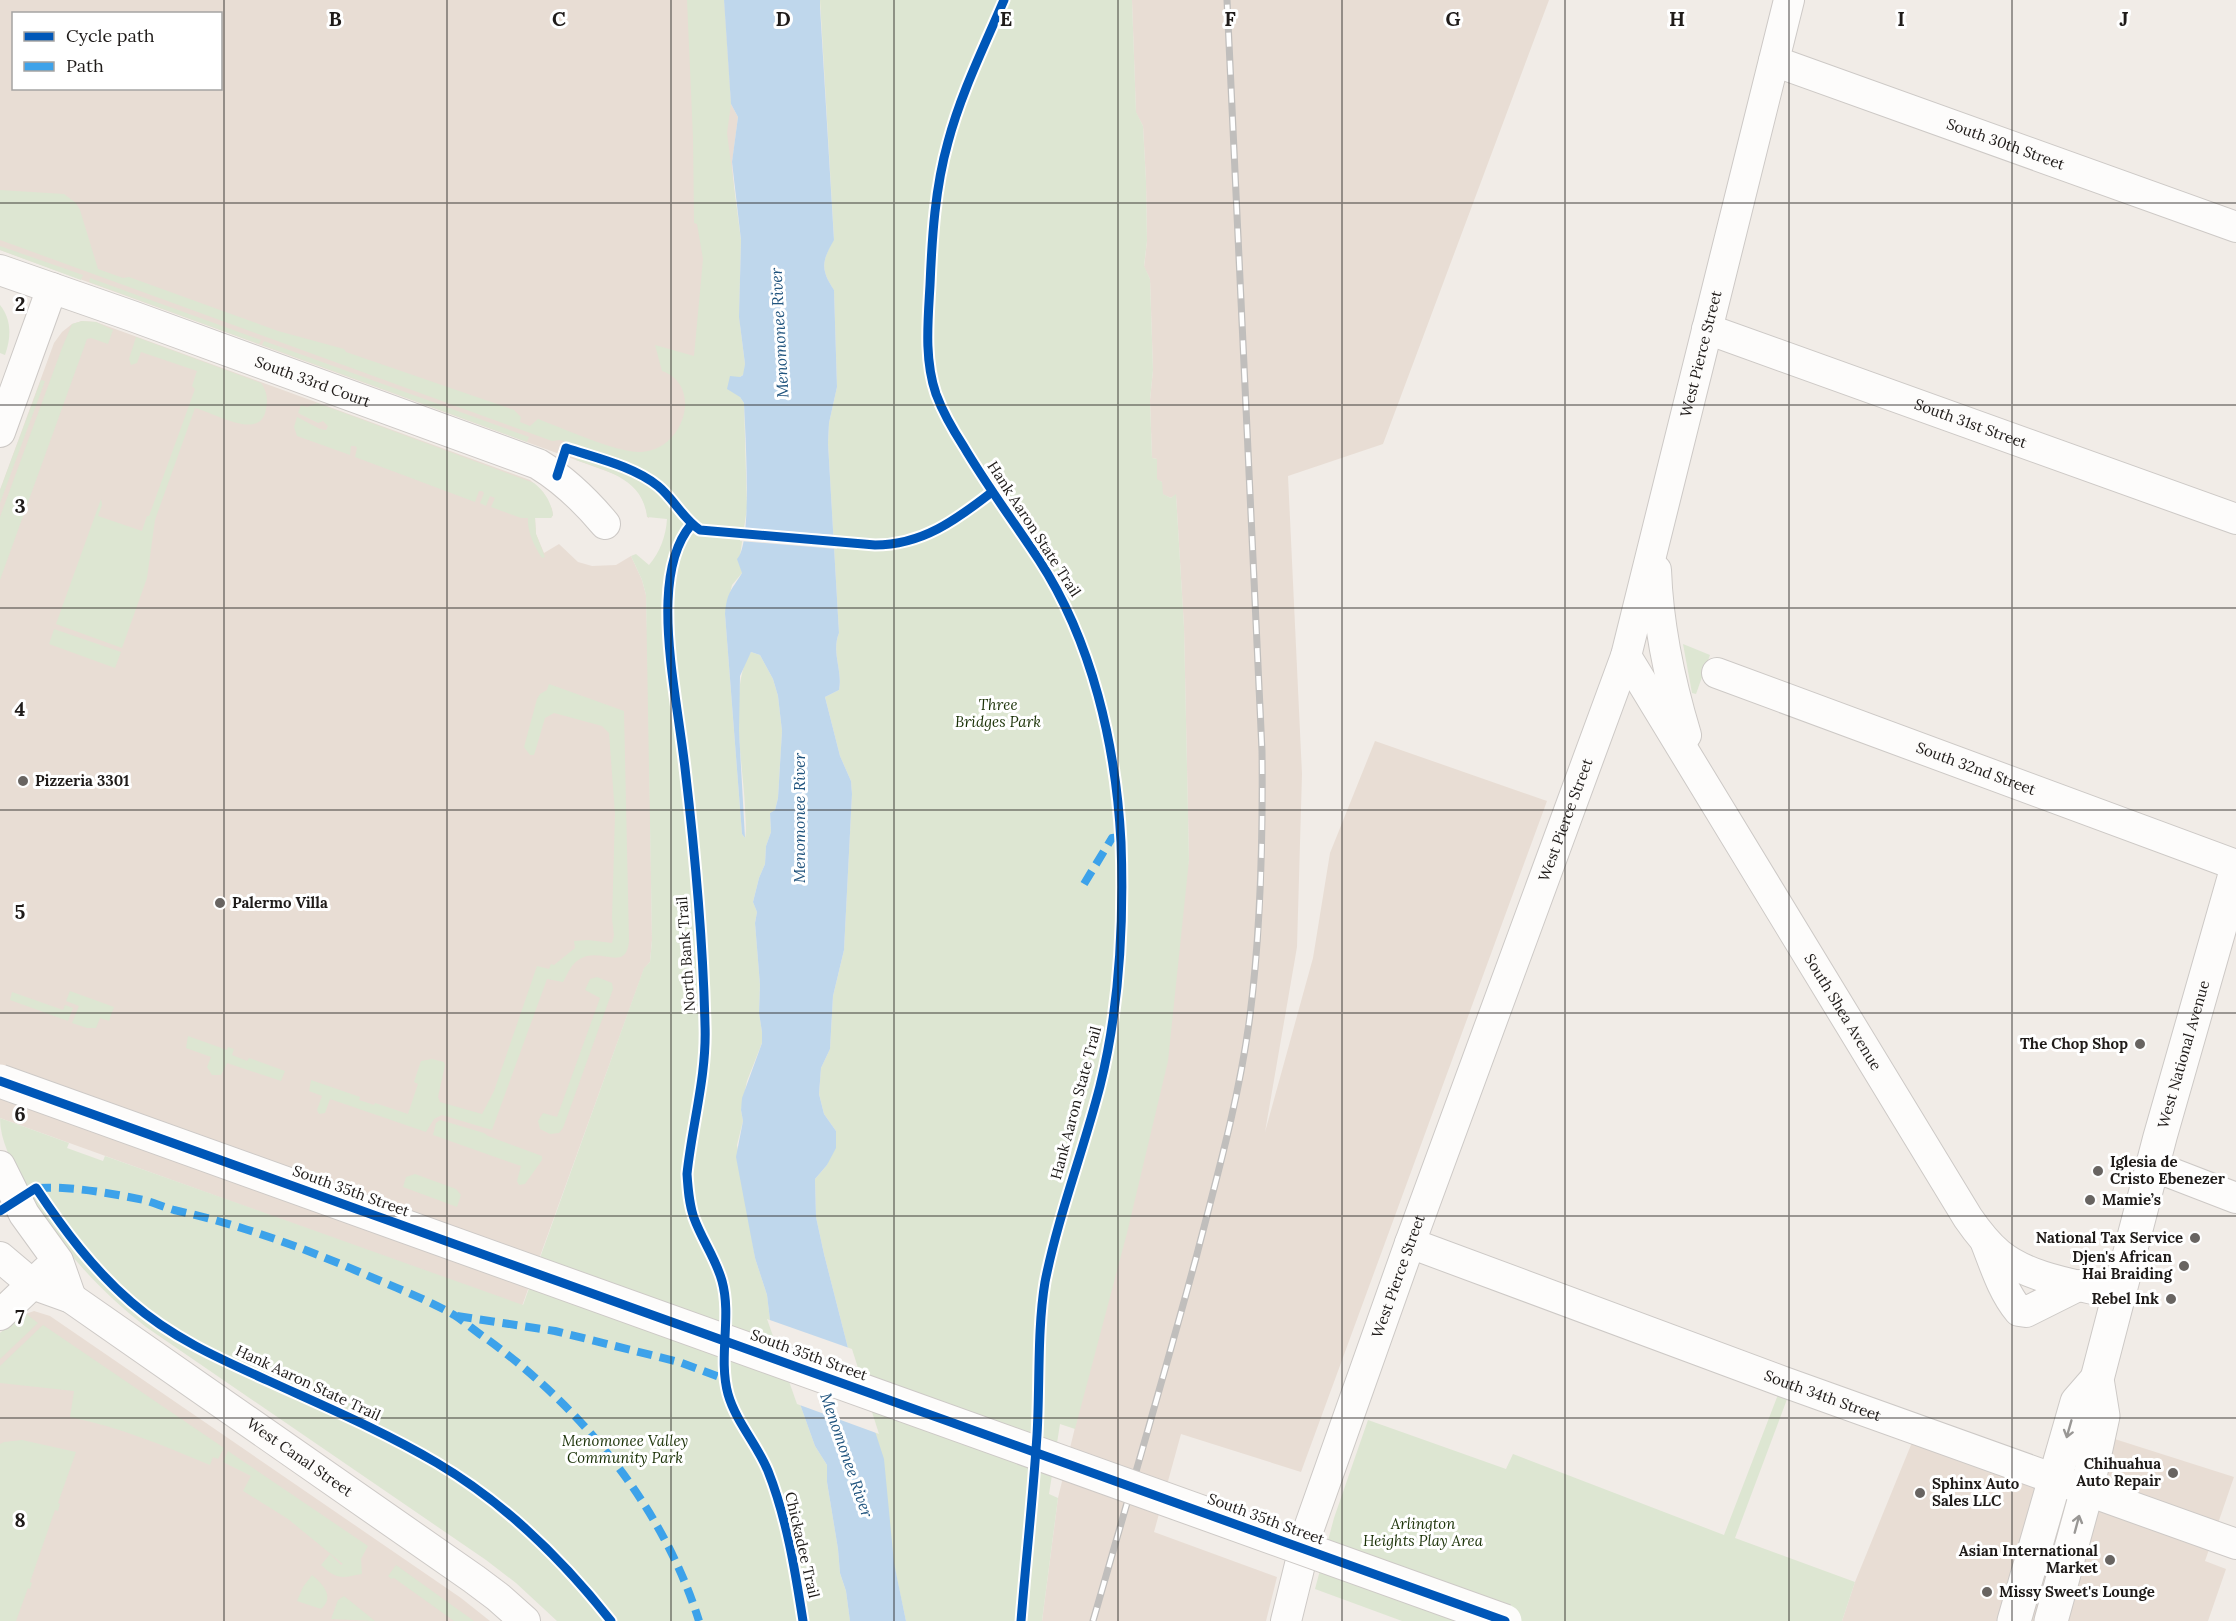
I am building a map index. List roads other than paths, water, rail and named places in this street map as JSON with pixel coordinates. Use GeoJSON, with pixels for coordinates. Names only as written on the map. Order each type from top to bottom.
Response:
{"type":"FeatureCollection","features":[{"type":"Feature","properties":{"kind":"main road","name":"West National Avenue"},"geometry":{"type":"LineString","coordinates":[[2051,1621],[2087,1490],[2103,1416],[2097,1379],[2153,1166],[2236,871]]}},
{"type":"Feature","properties":{"kind":"main road","name":"South 35th Street"},"geometry":{"type":"LineString","coordinates":[[0,1081],[1505,1621]]}},
{"type":"Feature","properties":{"kind":"main road","name":"West National Avenue"},"geometry":{"type":"LineString","coordinates":[[2014,1621],[2077,1402],[2097,1379]]}},
{"type":"Feature","properties":{"kind":"street","name":"West Pierce Street"},"geometry":{"type":"LineString","coordinates":[[1286,1621],[1309,1528],[1410,1243],[1626,656],[1789,0]]}},
{"type":"Feature","properties":{"kind":"street","name":"South 30th Street"},"geometry":{"type":"LineString","coordinates":[[1774,60],[2236,227]]}},
{"type":"Feature","properties":{"kind":"street","name":"South 33rd Court"},"geometry":{"type":"LineString","coordinates":[[0,270],[538,464],[557,476],[605,524]]}},
{"type":"Feature","properties":{"kind":"street"},"geometry":{"type":"LineString","coordinates":[[0,432],[52,288]]}},
{"type":"Feature","properties":{"kind":"street","name":"South 31st Street"},"geometry":{"type":"LineString","coordinates":[[1707,330],[2236,519]]}},
{"type":"Feature","properties":{"kind":"street"},"geometry":{"type":"LineString","coordinates":[[1655,542],[1659,606],[1667,662],[1698,775]]}},
{"type":"Feature","properties":{"kind":"street","name":"South Shea Avenue"},"geometry":{"type":"LineString","coordinates":[[1626,656],[1962,1208],[1984,1240],[2000,1255],[2020,1267],[2044,1276],[2119,1295]]}},
{"type":"Feature","properties":{"kind":"street","name":"South 32nd Street"},"geometry":{"type":"LineString","coordinates":[[1717,673],[2236,865]]}},
{"type":"Feature","properties":{"kind":"street"},"geometry":{"type":"LineString","coordinates":[[0,1166],[16,1200],[58,1261],[71,1298]]}},
{"type":"Feature","properties":{"kind":"street"},"geometry":{"type":"LineString","coordinates":[[2153,1166],[2236,1198]]}},
{"type":"Feature","properties":{"kind":"street"},"geometry":{"type":"LineString","coordinates":[[0,1257],[36,1231]]}},
{"type":"Feature","properties":{"kind":"street"},"geometry":{"type":"LineString","coordinates":[[1984,1240],[2003,1285],[2019,1311],[2026,1312],[2080,1285]]}},
{"type":"Feature","properties":{"kind":"street","name":"South 34th Street"},"geometry":{"type":"LineString","coordinates":[[1410,1243],[1784,1382],[2236,1544]]}},
{"type":"Feature","properties":{"kind":"street","name":"West Canal Street"},"geometry":{"type":"LineString","coordinates":[[0,1257],[32,1284],[71,1298],[474,1579],[525,1621]]}},
{"type":"Feature","properties":{"kind":"street"},"geometry":{"type":"LineString","coordinates":[[0,1315],[58,1261]]}},
{"type":"Feature","properties":{"kind":"water","name":"Menomonee River"},"geometry":{"type":"Polygon","coordinates":[[[724,0],[820,0],[834,240],[824,265],[826,276],[834,290],[837,387],[829,423],[828,443],[839,633],[836,647],[840,676],[839,690],[825,697],[840,756],[851,781],[852,794],[844,950],[833,996],[830,1049],[821,1068],[819,1094],[824,1114],[836,1131],[836,1148],[827,1165],[815,1179],[816,1217],[848,1348],[884,1459],[894,1563],[906,1621],[850,1621],[846,1591],[840,1573],[827,1482],[827,1465],[815,1446],[770,1320],[767,1295],[755,1258],[736,1157],[743,1121],[742,1098],[762,1043],[755,923],[757,912],[753,902],[765,864],[766,846],[771,832],[770,813],[775,810],[778,798],[782,731],[778,696],[773,679],[760,655],[751,652],[740,676],[739,731],[745,838],[742,834],[725,614],[728,596],[742,573],[737,559],[742,549],[745,532],[747,485],[744,403],[740,397],[727,389],[730,376],[743,375],[745,364],[739,317],[741,240],[732,162],[738,117],[731,104],[724,0]]]}},
{"type":"Feature","properties":{"kind":"railway"},"geometry":{"type":"LineString","coordinates":[[1093,1621],[1184,1303],[1226,1141],[1249,1023],[1259,921],[1262,751],[1227,0]]}},
{"type":"Feature","properties":{"kind":"place","name":"Pizzeria 3301"},"geometry":{"type":"Point","coordinates":[23,781]}},
{"type":"Feature","properties":{"kind":"place","name":"Palermo Villa"},"geometry":{"type":"Point","coordinates":[220,903]}},
{"type":"Feature","properties":{"kind":"place","name":"The Chop Shop"},"geometry":{"type":"Point","coordinates":[2140,1044]}},
{"type":"Feature","properties":{"kind":"place","name":"Iglesia de Cristo Ebenezer"},"geometry":{"type":"Point","coordinates":[2098,1171]}},
{"type":"Feature","properties":{"kind":"place","name":"Mamie’s"},"geometry":{"type":"Point","coordinates":[2090,1200]}},
{"type":"Feature","properties":{"kind":"place","name":"National Tax Service"},"geometry":{"type":"Point","coordinates":[2195,1238]}},
{"type":"Feature","properties":{"kind":"place","name":"Djen's African Hai Braiding"},"geometry":{"type":"Point","coordinates":[2184,1266]}},
{"type":"Feature","properties":{"kind":"place","name":"Rebel Ink"},"geometry":{"type":"Point","coordinates":[2171,1299]}},
{"type":"Feature","properties":{"kind":"place","name":"Chihuahua Auto Repair"},"geometry":{"type":"Point","coordinates":[2173,1473]}},
{"type":"Feature","properties":{"kind":"place","name":"Sphinx Auto Sales LLC"},"geometry":{"type":"Point","coordinates":[1920,1493]}},
{"type":"Feature","properties":{"kind":"place","name":"Asian International Market"},"geometry":{"type":"Point","coordinates":[2110,1560]}},
{"type":"Feature","properties":{"kind":"place","name":"Missy Sweet's Lounge"},"geometry":{"type":"Point","coordinates":[1987,1592]}},
{"type":"Feature","properties":{"kind":"park label","name":"Three Bridges Park"},"geometry":{"type":"Point","coordinates":[998,714]}},
{"type":"Feature","properties":{"kind":"park label","name":"Menomonee Valley Community Park"},"geometry":{"type":"Point","coordinates":[625,1450]}},
{"type":"Feature","properties":{"kind":"park label","name":"Arlington Heights Play Area"},"geometry":{"type":"Point","coordinates":[1423,1532]}}]}
